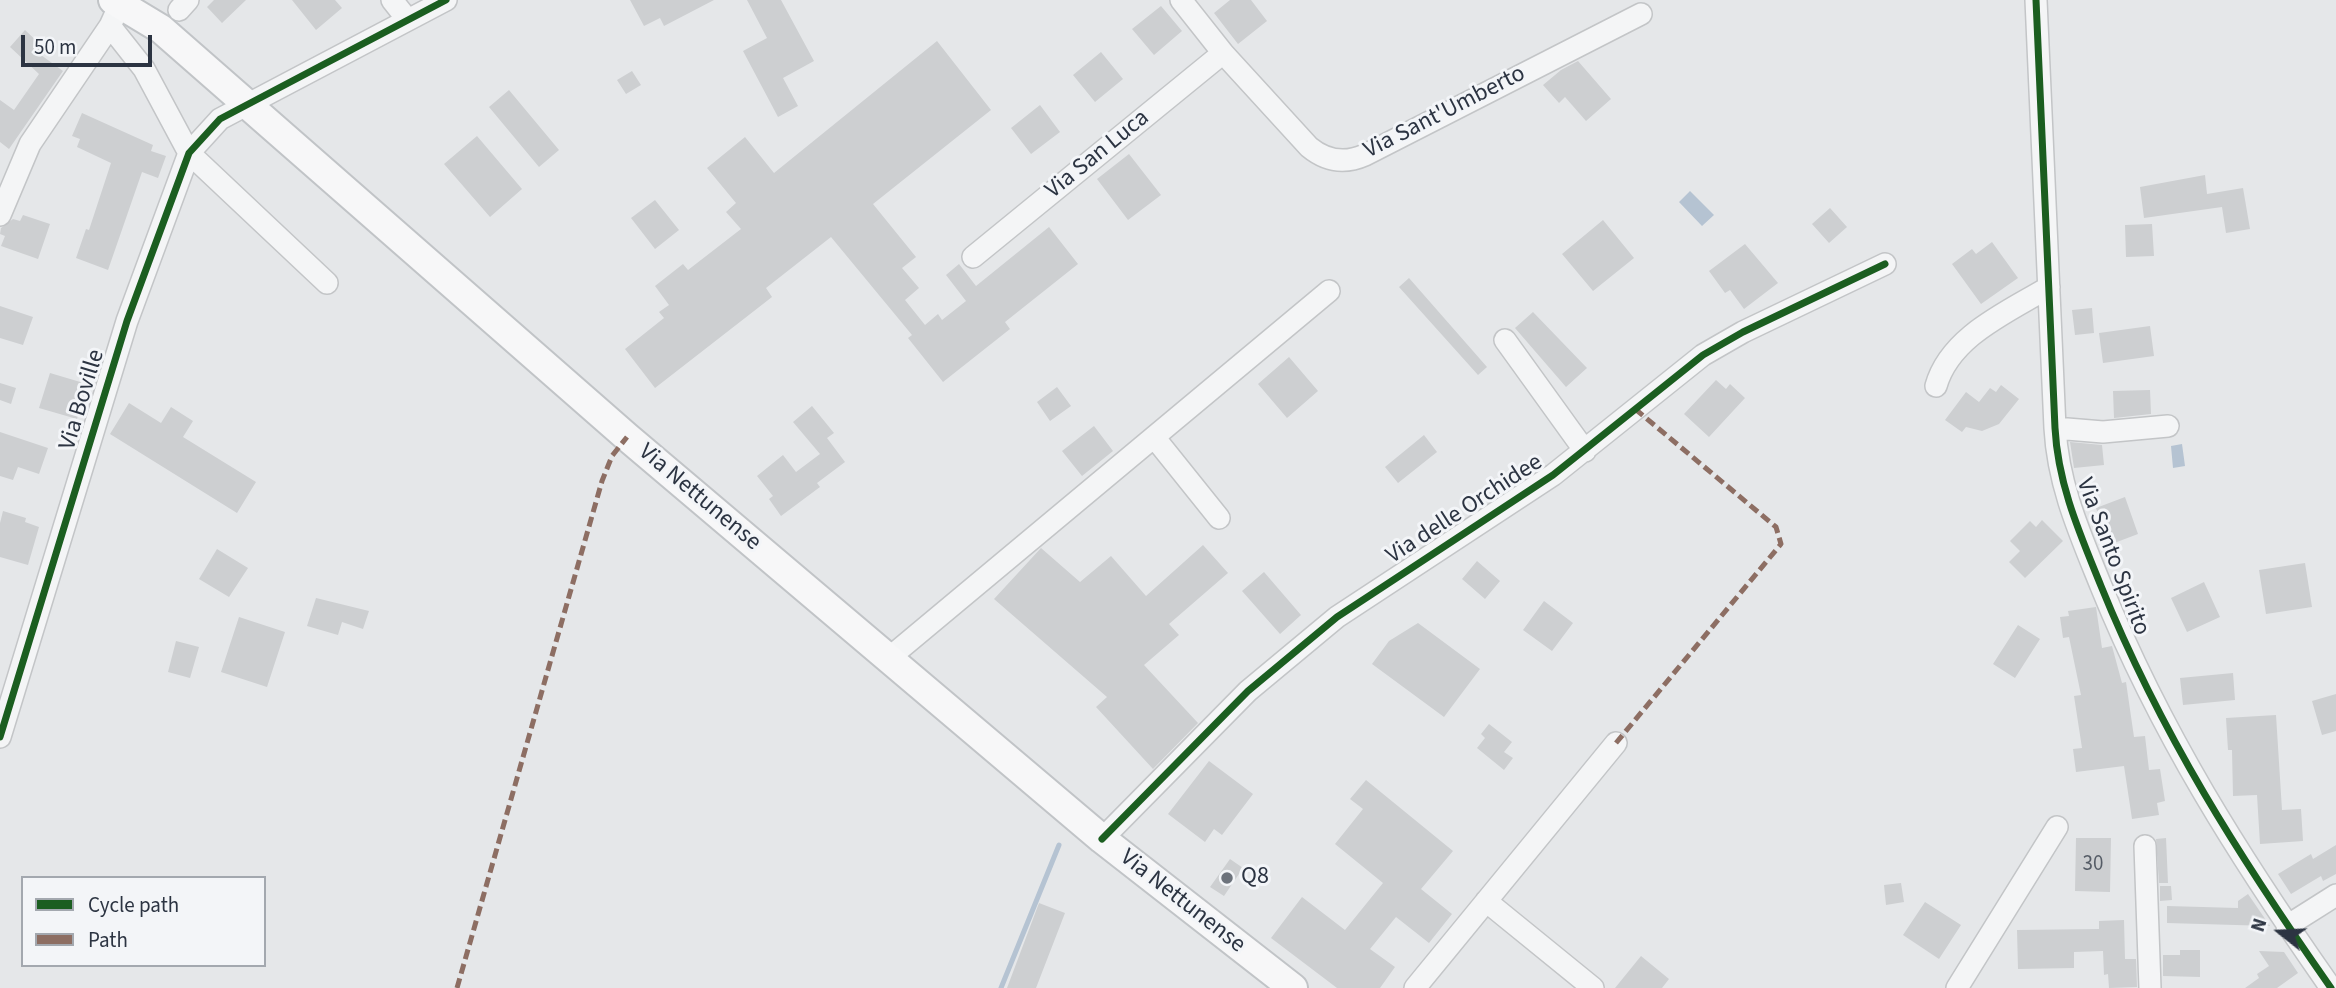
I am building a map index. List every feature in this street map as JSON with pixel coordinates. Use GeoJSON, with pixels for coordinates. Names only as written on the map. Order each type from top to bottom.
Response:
{"type":"FeatureCollection","features":[{"type":"Feature","properties":{"kind":"main road","name":"Via Nettunense"},"geometry":{"type":"LineString","coordinates":[[114,10],[161,29],[627,437],[1102,839],[1293,988]]}},
{"type":"Feature","properties":{"kind":"street"},"geometry":{"type":"LineString","coordinates":[[392,0],[407,19]]}},
{"type":"Feature","properties":{"kind":"street","name":"Via Boville"},"geometry":{"type":"LineString","coordinates":[[0,737],[133,303],[189,153],[214,124],[446,0]]}},
{"type":"Feature","properties":{"kind":"street","name":"Via Sant'Umberto"},"geometry":{"type":"LineString","coordinates":[[1181,0],[1223,53],[1309,147],[1326,158],[1344,161],[1365,155],[1642,14]]}},
{"type":"Feature","properties":{"kind":"street","name":"Via Santo Spirito"},"geometry":{"type":"LineString","coordinates":[[2036,0],[2054,429],[2067,500],[2131,660],[2177,751],[2227,835],[2331,988]]}},
{"type":"Feature","properties":{"kind":"street"},"geometry":{"type":"LineString","coordinates":[[114,10],[189,153],[327,283]]}},
{"type":"Feature","properties":{"kind":"street"},"geometry":{"type":"LineString","coordinates":[[0,215],[30,144],[114,10]]}},
{"type":"Feature","properties":{"kind":"street","name":"Via San Luca"},"geometry":{"type":"LineString","coordinates":[[973,257],[1223,53]]}},
{"type":"Feature","properties":{"kind":"street","name":"Via delle Orchidee"},"geometry":{"type":"LineString","coordinates":[[1102,839],[1229,708],[1301,644],[1585,451],[1661,386],[1703,355],[1744,332],[1885,264]]}},
{"type":"Feature","properties":{"kind":"street"},"geometry":{"type":"LineString","coordinates":[[1936,386],[1942,366],[1954,350],[2049,287]]}},
{"type":"Feature","properties":{"kind":"street"},"geometry":{"type":"LineString","coordinates":[[889,658],[1329,291]]}},
{"type":"Feature","properties":{"kind":"street"},"geometry":{"type":"LineString","coordinates":[[1505,340],[1585,451]]}},
{"type":"Feature","properties":{"kind":"street"},"geometry":{"type":"LineString","coordinates":[[2054,429],[2103,432],[2168,426]]}},
{"type":"Feature","properties":{"kind":"street"},"geometry":{"type":"LineString","coordinates":[[1154,437],[1219,518]]}},
{"type":"Feature","properties":{"kind":"street"},"geometry":{"type":"LineString","coordinates":[[1415,988],[1616,743]]}},
{"type":"Feature","properties":{"kind":"street"},"geometry":{"type":"LineString","coordinates":[[1957,988],[2057,827]]}},
{"type":"Feature","properties":{"kind":"street"},"geometry":{"type":"LineString","coordinates":[[2145,846],[2150,988]]}},
{"type":"Feature","properties":{"kind":"street"},"geometry":{"type":"LineString","coordinates":[[2287,926],[2336,895]]}},
{"type":"Feature","properties":{"kind":"street"},"geometry":{"type":"LineString","coordinates":[[1486,901],[1593,988]]}},
{"type":"Feature","properties":{"kind":"water"},"geometry":{"type":"Polygon","coordinates":[[[1690,191],[1714,215],[1702,226],[1679,202],[1690,191]]]}},
{"type":"Feature","properties":{"kind":"water"},"geometry":{"type":"Polygon","coordinates":[[[2182,444],[2185,466],[2173,468],[2171,446],[2182,444]]]}},
{"type":"Feature","properties":{"kind":"building"},"geometry":{"type":"Polygon","coordinates":[[[214,0],[246,0],[222,23],[207,7],[214,0]]]}},
{"type":"Feature","properties":{"kind":"building"},"geometry":{"type":"Polygon","coordinates":[[[292,0],[335,0],[342,8],[316,30],[292,0]]]}},
{"type":"Feature","properties":{"kind":"building"},"geometry":{"type":"Polygon","coordinates":[[[630,0],[714,0],[664,26],[660,18],[644,26],[630,0]]]}},
{"type":"Feature","properties":{"kind":"building"},"geometry":{"type":"Polygon","coordinates":[[[747,0],[781,0],[814,61],[783,78],[798,106],[778,117],[743,51],[767,38],[747,0]]]}},
{"type":"Feature","properties":{"kind":"building"},"geometry":{"type":"Polygon","coordinates":[[[1230,0],[1251,0],[1267,21],[1238,44],[1214,13],[1230,0]]]}},
{"type":"Feature","properties":{"kind":"building"},"geometry":{"type":"Polygon","coordinates":[[[1161,6],[1182,31],[1154,55],[1132,29],[1161,6]]]}},
{"type":"Feature","properties":{"kind":"building"},"geometry":{"type":"Polygon","coordinates":[[[25,30],[46,50],[41,55],[63,71],[9,149],[0,142],[0,100],[14,110],[39,74],[10,47],[25,30]]]}},
{"type":"Feature","properties":{"kind":"building"},"geometry":{"type":"Polygon","coordinates":[[[937,41],[991,110],[873,204],[916,257],[902,268],[919,288],[905,300],[925,325],[938,314],[942,320],[966,301],[946,275],[959,264],[976,286],[1049,227],[1078,264],[1005,322],[1010,329],[943,382],[908,338],[912,335],[831,237],[766,288],[772,297],[655,388],[625,349],[664,318],[659,312],[669,305],[655,286],[683,264],[688,270],[741,229],[726,212],[736,203],[707,168],[745,137],[774,173],[937,41]]]}},
{"type":"Feature","properties":{"kind":"building"},"geometry":{"type":"Polygon","coordinates":[[[1101,52],[1123,79],[1095,102],[1073,75],[1101,52]]]}},
{"type":"Feature","properties":{"kind":"building"},"geometry":{"type":"Polygon","coordinates":[[[1578,61],[1611,99],[1586,121],[1565,97],[1559,103],[1543,85],[1561,70],[1578,61]]]}},
{"type":"Feature","properties":{"kind":"building"},"geometry":{"type":"Polygon","coordinates":[[[632,71],[641,85],[626,94],[617,80],[632,71]]]}},
{"type":"Feature","properties":{"kind":"building"},"geometry":{"type":"Polygon","coordinates":[[[509,90],[559,150],[539,167],[489,107],[509,90]]]}},
{"type":"Feature","properties":{"kind":"building"},"geometry":{"type":"Polygon","coordinates":[[[1040,105],[1060,132],[1031,154],[1011,128],[1040,105]]]}},
{"type":"Feature","properties":{"kind":"building"},"geometry":{"type":"Polygon","coordinates":[[[82,113],[153,145],[151,151],[166,156],[158,178],[142,172],[108,270],[76,258],[86,229],[89,230],[111,163],[77,147],[80,139],[72,136],[82,113]]]}},
{"type":"Feature","properties":{"kind":"building"},"geometry":{"type":"Polygon","coordinates":[[[477,136],[522,189],[490,217],[444,164],[477,136]]]}},
{"type":"Feature","properties":{"kind":"building"},"geometry":{"type":"Polygon","coordinates":[[[1129,154],[1161,195],[1128,220],[1097,179],[1129,154]]]}},
{"type":"Feature","properties":{"kind":"building"},"geometry":{"type":"Polygon","coordinates":[[[2205,175],[2207,194],[2243,188],[2250,229],[2226,233],[2222,207],[2144,218],[2140,187],[2205,175]]]}},
{"type":"Feature","properties":{"kind":"building"},"geometry":{"type":"Polygon","coordinates":[[[655,200],[679,230],[655,249],[631,218],[655,200]]]}},
{"type":"Feature","properties":{"kind":"building"},"geometry":{"type":"Polygon","coordinates":[[[1830,208],[1847,227],[1829,243],[1812,224],[1830,208]]]}},
{"type":"Feature","properties":{"kind":"building"},"geometry":{"type":"Polygon","coordinates":[[[23,215],[50,224],[38,259],[1,246],[5,236],[0,234],[1,228],[13,219],[20,221],[23,215]]]}},
{"type":"Feature","properties":{"kind":"building"},"geometry":{"type":"Polygon","coordinates":[[[1603,220],[1634,258],[1593,291],[1562,254],[1603,220]]]}},
{"type":"Feature","properties":{"kind":"building"},"geometry":{"type":"Polygon","coordinates":[[[2152,224],[2154,256],[2126,257],[2125,225],[2152,224]]]}},
{"type":"Feature","properties":{"kind":"building"},"geometry":{"type":"Polygon","coordinates":[[[1992,242],[2018,278],[1981,304],[1952,264],[1972,249],[1976,254],[1992,242]]]}},
{"type":"Feature","properties":{"kind":"building"},"geometry":{"type":"Polygon","coordinates":[[[1745,244],[1778,283],[1744,309],[1730,290],[1725,293],[1709,271],[1745,244]]]}},
{"type":"Feature","properties":{"kind":"building"},"geometry":{"type":"Polygon","coordinates":[[[1409,278],[1487,367],[1478,375],[1399,287],[1409,278]]]}},
{"type":"Feature","properties":{"kind":"building"},"geometry":{"type":"Polygon","coordinates":[[[0,306],[33,317],[23,345],[0,338],[0,306]]]}},
{"type":"Feature","properties":{"kind":"building"},"geometry":{"type":"Polygon","coordinates":[[[2092,308],[2094,333],[2075,335],[2072,310],[2092,308]]]}},
{"type":"Feature","properties":{"kind":"building"},"geometry":{"type":"Polygon","coordinates":[[[1533,312],[1587,368],[1566,387],[1515,328],[1533,312]]]}},
{"type":"Feature","properties":{"kind":"building"},"geometry":{"type":"Polygon","coordinates":[[[2150,326],[2154,356],[2103,363],[2099,333],[2150,326]]]}},
{"type":"Feature","properties":{"kind":"building"},"geometry":{"type":"Polygon","coordinates":[[[1289,357],[1318,391],[1287,418],[1258,384],[1289,357]]]}},
{"type":"Feature","properties":{"kind":"building"},"geometry":{"type":"Polygon","coordinates":[[[50,373],[87,384],[77,419],[39,408],[50,373]]]}},
{"type":"Feature","properties":{"kind":"building"},"geometry":{"type":"Polygon","coordinates":[[[1716,380],[1726,389],[1730,384],[1745,398],[1709,437],[1684,414],[1716,380]]]}},
{"type":"Feature","properties":{"kind":"building"},"geometry":{"type":"Polygon","coordinates":[[[0,383],[16,388],[11,404],[0,400],[0,383]]]}},
{"type":"Feature","properties":{"kind":"building"},"geometry":{"type":"Polygon","coordinates":[[[2001,385],[2019,399],[1999,424],[1982,431],[1966,427],[1962,432],[1945,420],[1966,392],[1979,402],[1990,388],[1996,392],[2001,385]]]}},
{"type":"Feature","properties":{"kind":"building"},"geometry":{"type":"Polygon","coordinates":[[[1057,387],[1071,406],[1050,421],[1037,402],[1057,387]]]}},
{"type":"Feature","properties":{"kind":"building"},"geometry":{"type":"Polygon","coordinates":[[[2150,390],[2151,414],[2114,418],[2113,391],[2150,390]]]}},
{"type":"Feature","properties":{"kind":"building"},"geometry":{"type":"Polygon","coordinates":[[[129,403],[161,423],[171,407],[193,421],[183,437],[256,482],[237,513],[110,434],[129,403]]]}},
{"type":"Feature","properties":{"kind":"building"},"geometry":{"type":"Polygon","coordinates":[[[812,406],[834,433],[827,438],[845,462],[817,483],[820,487],[781,516],[769,499],[773,496],[757,476],[783,455],[796,472],[820,454],[793,422],[812,406]]]}},
{"type":"Feature","properties":{"kind":"building"},"geometry":{"type":"Polygon","coordinates":[[[1094,426],[1113,451],[1082,476],[1062,451],[1094,426]]]}},
{"type":"Feature","properties":{"kind":"building"},"geometry":{"type":"Polygon","coordinates":[[[0,432],[48,448],[39,474],[18,467],[13,480],[0,476],[0,432]]]}},
{"type":"Feature","properties":{"kind":"building"},"geometry":{"type":"Polygon","coordinates":[[[1424,435],[1437,452],[1398,483],[1385,467],[1424,435]]]}},
{"type":"Feature","properties":{"kind":"building"},"geometry":{"type":"Polygon","coordinates":[[[2070,442],[2102,445],[2104,465],[2074,468],[2070,442]]]}},
{"type":"Feature","properties":{"kind":"building"},"geometry":{"type":"Polygon","coordinates":[[[2125,497],[2138,534],[2109,545],[2096,508],[2125,497]]]}},
{"type":"Feature","properties":{"kind":"building"},"geometry":{"type":"Polygon","coordinates":[[[3,511],[26,518],[25,522],[39,527],[28,565],[0,557],[0,523],[3,511]]]}},
{"type":"Feature","properties":{"kind":"building"},"geometry":{"type":"Polygon","coordinates":[[[2042,520],[2063,541],[2025,578],[2009,562],[2020,551],[2010,541],[2030,521],[2036,527],[2042,520]]]}},
{"type":"Feature","properties":{"kind":"building"},"geometry":{"type":"Polygon","coordinates":[[[1203,545],[1228,573],[1169,624],[1179,635],[1144,665],[1198,723],[1153,769],[1096,707],[1107,697],[994,599],[1041,548],[1080,582],[1111,556],[1146,596],[1203,545]]]}},
{"type":"Feature","properties":{"kind":"building"},"geometry":{"type":"Polygon","coordinates":[[[217,549],[248,568],[229,597],[199,579],[217,549]]]}},
{"type":"Feature","properties":{"kind":"building"},"geometry":{"type":"Polygon","coordinates":[[[1477,561],[1500,581],[1485,599],[1462,579],[1477,561]]]}},
{"type":"Feature","properties":{"kind":"building"},"geometry":{"type":"Polygon","coordinates":[[[2305,563],[2312,607],[2266,614],[2259,570],[2305,563]]]}},
{"type":"Feature","properties":{"kind":"building"},"geometry":{"type":"Polygon","coordinates":[[[1264,572],[1301,615],[1280,634],[1242,591],[1264,572]]]}},
{"type":"Feature","properties":{"kind":"building"},"geometry":{"type":"Polygon","coordinates":[[[2204,582],[2220,617],[2187,632],[2171,598],[2204,582]]]}},
{"type":"Feature","properties":{"kind":"building"},"geometry":{"type":"Polygon","coordinates":[[[316,598],[369,611],[363,629],[342,622],[338,635],[307,626],[316,598]]]}},
{"type":"Feature","properties":{"kind":"building"},"geometry":{"type":"Polygon","coordinates":[[[1544,601],[1573,623],[1552,651],[1523,630],[1544,601]]]}},
{"type":"Feature","properties":{"kind":"building"},"geometry":{"type":"Polygon","coordinates":[[[2096,607],[2102,648],[2112,646],[2122,683],[2126,682],[2134,737],[2145,736],[2149,770],[2160,769],[2165,801],[2157,803],[2159,815],[2132,819],[2124,766],[2076,772],[2073,749],[2082,748],[2074,696],[2081,695],[2069,637],[2063,638],[2060,617],[2069,616],[2068,611],[2096,607]]]}},
{"type":"Feature","properties":{"kind":"building"},"geometry":{"type":"Polygon","coordinates":[[[239,617],[285,632],[267,687],[221,672],[239,617]]]}},
{"type":"Feature","properties":{"kind":"building"},"geometry":{"type":"Polygon","coordinates":[[[1418,623],[1480,669],[1444,717],[1372,664],[1389,641],[1418,623]]]}},
{"type":"Feature","properties":{"kind":"building"},"geometry":{"type":"Polygon","coordinates":[[[2018,625],[2040,639],[2015,678],[1993,664],[2018,625]]]}},
{"type":"Feature","properties":{"kind":"building"},"geometry":{"type":"Polygon","coordinates":[[[176,641],[199,647],[190,678],[168,672],[176,641]]]}},
{"type":"Feature","properties":{"kind":"building"},"geometry":{"type":"Polygon","coordinates":[[[2233,673],[2235,700],[2183,705],[2180,678],[2233,673]]]}},
{"type":"Feature","properties":{"kind":"building"},"geometry":{"type":"Polygon","coordinates":[[[2336,694],[2336,731],[2322,735],[2312,701],[2336,694]]]}},
{"type":"Feature","properties":{"kind":"building"},"geometry":{"type":"Polygon","coordinates":[[[2276,715],[2282,810],[2301,809],[2303,841],[2260,844],[2257,795],[2233,796],[2232,750],[2228,750],[2226,718],[2276,715]]]}},
{"type":"Feature","properties":{"kind":"building"},"geometry":{"type":"Polygon","coordinates":[[[1489,724],[1512,742],[1504,752],[1513,758],[1504,770],[1477,748],[1485,738],[1481,734],[1489,724]]]}},
{"type":"Feature","properties":{"kind":"building"},"geometry":{"type":"Polygon","coordinates":[[[1209,761],[1253,794],[1222,835],[1214,829],[1205,842],[1168,814],[1209,761]]]}},
{"type":"Feature","properties":{"kind":"building"},"geometry":{"type":"Polygon","coordinates":[[[1366,780],[1453,851],[1421,889],[1452,914],[1429,943],[1396,917],[1370,949],[1395,967],[1380,988],[1337,988],[1271,938],[1302,897],[1345,930],[1383,883],[1335,844],[1363,809],[1350,799],[1366,780]]]}},
{"type":"Feature","properties":{"kind":"building"},"geometry":{"type":"Polygon","coordinates":[[[2076,838],[2111,838],[2110,892],[2075,891],[2076,838]]]}},
{"type":"Feature","properties":{"kind":"building"},"geometry":{"type":"Polygon","coordinates":[[[2166,838],[2168,883],[2159,883],[2156,839],[2166,838]]]}},
{"type":"Feature","properties":{"kind":"building"},"geometry":{"type":"Polygon","coordinates":[[[2336,845],[2336,874],[2323,881],[2321,876],[2291,894],[2278,874],[2311,854],[2313,859],[2336,845]]]}},
{"type":"Feature","properties":{"kind":"building"},"geometry":{"type":"Polygon","coordinates":[[[1230,859],[1243,868],[1224,896],[1210,887],[1230,859]]]}},
{"type":"Feature","properties":{"kind":"building"},"geometry":{"type":"Polygon","coordinates":[[[1901,883],[1904,902],[1886,905],[1884,885],[1901,883]]]}},
{"type":"Feature","properties":{"kind":"building"},"geometry":{"type":"Polygon","coordinates":[[[2160,886],[2171,886],[2172,900],[2160,901],[2160,886]]]}},
{"type":"Feature","properties":{"kind":"building"},"geometry":{"type":"Polygon","coordinates":[[[2248,894],[2270,926],[2167,923],[2167,906],[2238,908],[2238,901],[2248,894]]]}},
{"type":"Feature","properties":{"kind":"building"},"geometry":{"type":"Polygon","coordinates":[[[1925,902],[1961,925],[1939,959],[1903,935],[1925,902]]]}},
{"type":"Feature","properties":{"kind":"building"},"geometry":{"type":"Polygon","coordinates":[[[1039,903],[1065,913],[1036,988],[1007,988],[1039,903]]]}},
{"type":"Feature","properties":{"kind":"building"},"geometry":{"type":"Polygon","coordinates":[[[2124,920],[2125,959],[2136,959],[2137,987],[2109,988],[2108,974],[2104,975],[2103,951],[2074,952],[2074,968],[2018,969],[2017,930],[2099,929],[2099,921],[2124,920]]]}},
{"type":"Feature","properties":{"kind":"building"},"geometry":{"type":"Polygon","coordinates":[[[2180,950],[2200,950],[2200,977],[2163,976],[2163,955],[2180,955],[2180,950]]]}},
{"type":"Feature","properties":{"kind":"building"},"geometry":{"type":"Polygon","coordinates":[[[2259,951],[2284,952],[2298,973],[2277,988],[2245,988],[2259,978],[2257,974],[2269,966],[2259,951]]]}},
{"type":"Feature","properties":{"kind":"building"},"geometry":{"type":"Polygon","coordinates":[[[1641,956],[1669,979],[1662,988],[1615,988],[1641,956]]]}},
{"type":"Feature","properties":{"kind":"waterway"},"geometry":{"type":"LineString","coordinates":[[1001,988],[1059,845]]}},
{"type":"Feature","properties":{"kind":"marked path"},"geometry":{"type":"LineString","coordinates":[[1616,743],[1781,544],[1776,527],[1634,408]]}},
{"type":"Feature","properties":{"kind":"marked path"},"geometry":{"type":"LineString","coordinates":[[457,988],[602,481],[612,456],[627,437]]}},
{"type":"Feature","properties":{"kind":"cycle path"},"geometry":{"type":"LineString","coordinates":[[0,737],[127,321],[189,153],[220,119],[446,0]]}},
{"type":"Feature","properties":{"kind":"cycle path"},"geometry":{"type":"LineString","coordinates":[[2036,0],[2055,428],[2065,489],[2085,547],[2124,640],[2176,744],[2234,843],[2331,988]]}},
{"type":"Feature","properties":{"kind":"cycle path"},"geometry":{"type":"LineString","coordinates":[[1102,839],[1248,691],[1337,617],[1553,475],[1703,355],[1743,332],[1885,264]]}},
{"type":"Feature","properties":{"kind":"place","name":"Q8"},"geometry":{"type":"Point","coordinates":[1227,878]}}]}
